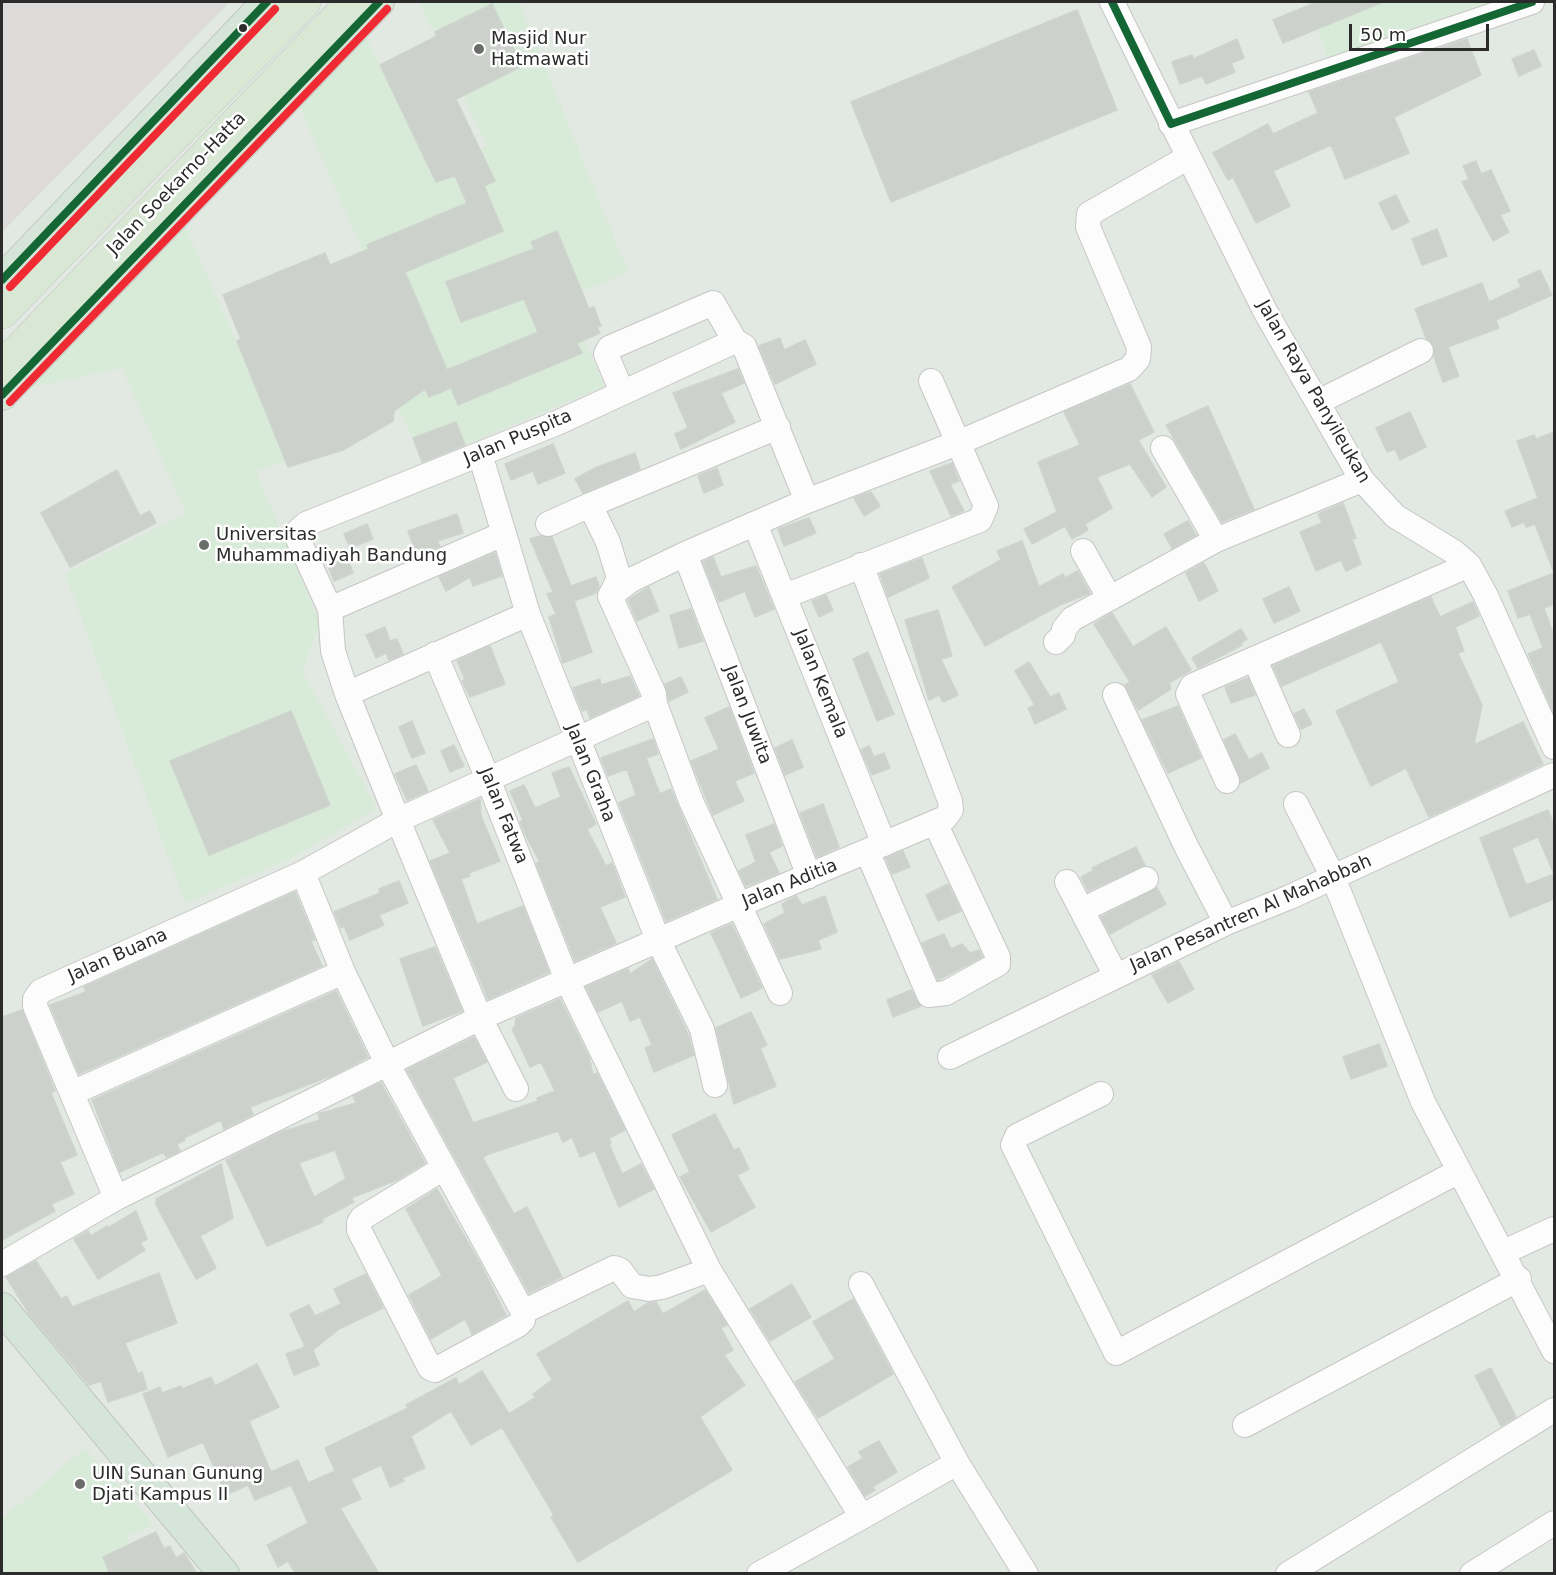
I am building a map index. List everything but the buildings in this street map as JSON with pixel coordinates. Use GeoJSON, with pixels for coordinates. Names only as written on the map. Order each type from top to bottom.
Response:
{"type":"FeatureCollection","features":[{"type":"Feature","properties":{"kind":"highway","name":"Jalan Soekarno-Hatta"},"geometry":{"type":"LineString","coordinates":[[2,312],[50,247],[304,2]]}},
{"type":"Feature","properties":{"kind":"highway","name":"Jalan Soekarno-Hatta"},"geometry":{"type":"LineString","coordinates":[[2,368],[353,2]]}},
{"type":"Feature","properties":{"kind":"main road","name":"Jalan Soekarno-Hatta"},"geometry":{"type":"LineString","coordinates":[[2,280],[50,247],[267,2]]}},
{"type":"Feature","properties":{"kind":"main road","name":"Jalan Soekarno-Hatta"},"geometry":{"type":"LineString","coordinates":[[2,395],[379,2]]}},
{"type":"Feature","properties":{"kind":"main road"},"geometry":{"type":"LineString","coordinates":[[2,1308],[224,1574]]}},
{"type":"Feature","properties":{"kind":"street","name":"Jalan Raya Panyileukan"},"geometry":{"type":"LineString","coordinates":[[1112,2],[1187,158],[1265,311],[1362,480],[1395,516],[1454,552],[1469,565],[1485,594],[1554,747]]}},
{"type":"Feature","properties":{"kind":"street"},"geometry":{"type":"LineString","coordinates":[[1171,124],[1532,2]]}},
{"type":"Feature","properties":{"kind":"street"},"geometry":{"type":"LineString","coordinates":[[610,596],[631,580],[685,554],[807,501],[960,442],[1129,369],[1138,359],[1138,346],[1088,228],[1089,214],[1187,158]]}},
{"type":"Feature","properties":{"kind":"street"},"geometry":{"type":"LineString","coordinates":[[621,392],[606,354],[609,348],[709,303],[716,306],[735,341],[744,346],[807,501]]}},
{"type":"Feature","properties":{"kind":"street","name":"Jalan Puspita"},"geometry":{"type":"LineString","coordinates":[[330,609],[298,539],[299,530],[306,524],[556,423],[735,341]]}},
{"type":"Feature","properties":{"kind":"street"},"geometry":{"type":"LineString","coordinates":[[1318,402],[1421,351]]}},
{"type":"Feature","properties":{"kind":"street"},"geometry":{"type":"LineString","coordinates":[[785,596],[980,520],[986,506],[960,442],[931,381]]}},
{"type":"Feature","properties":{"kind":"street"},"geometry":{"type":"LineString","coordinates":[[548,524],[778,428]]}},
{"type":"Feature","properties":{"kind":"street"},"geometry":{"type":"LineString","coordinates":[[1163,448],[1216,540]]}},
{"type":"Feature","properties":{"kind":"street","name":"Jalan Graha"},"geometry":{"type":"LineString","coordinates":[[480,454],[528,614],[658,940],[687,993],[692,1011],[702,1029],[715,1085]]}},
{"type":"Feature","properties":{"kind":"street"},"geometry":{"type":"LineString","coordinates":[[1056,642],[1064,635],[1064,629],[1072,619],[1216,540],[1362,480]]}},
{"type":"Feature","properties":{"kind":"street"},"geometry":{"type":"LineString","coordinates":[[590,506],[608,542],[619,578],[610,596]]}},
{"type":"Feature","properties":{"kind":"street","name":"Jalan Kemala"},"geometry":{"type":"LineString","coordinates":[[755,524],[785,596],[929,995],[946,993],[998,964],[998,957],[937,827],[931,825]]}},
{"type":"Feature","properties":{"kind":"street"},"geometry":{"type":"LineString","coordinates":[[503,534],[330,609],[333,651],[347,694],[480,1018],[516,1089]]}},
{"type":"Feature","properties":{"kind":"street"},"geometry":{"type":"LineString","coordinates":[[1083,551],[1109,597]]}},
{"type":"Feature","properties":{"kind":"street","name":"Jalan Juwita"},"geometry":{"type":"LineString","coordinates":[[685,554],[809,876]]}},
{"type":"Feature","properties":{"kind":"street","name":"Jalan Aditia"},"geometry":{"type":"LineString","coordinates":[[2,1264],[116,1198],[480,1018],[739,904],[931,825],[950,814],[950,801],[861,565]]}},
{"type":"Feature","properties":{"kind":"street"},"geometry":{"type":"LineString","coordinates":[[1227,781],[1188,694],[1192,686],[1469,565]]}},
{"type":"Feature","properties":{"kind":"street"},"geometry":{"type":"LineString","coordinates":[[610,596],[654,694],[655,704],[691,801],[780,993]]}},
{"type":"Feature","properties":{"kind":"street"},"geometry":{"type":"LineString","coordinates":[[347,694],[528,614]]}},
{"type":"Feature","properties":{"kind":"street","name":"Jalan Fatwa"},"geometry":{"type":"LineString","coordinates":[[435,654],[488,779],[567,980],[709,1270],[862,1517]]}},
{"type":"Feature","properties":{"kind":"street"},"geometry":{"type":"LineString","coordinates":[[1255,660],[1287,735]]}},
{"type":"Feature","properties":{"kind":"street"},"geometry":{"type":"LineString","coordinates":[[1115,695],[1186,846],[1226,923]]}},
{"type":"Feature","properties":{"kind":"street","name":"Jalan Buana"},"geometry":{"type":"LineString","coordinates":[[116,1198],[35,1006],[35,999],[41,991],[303,873],[398,820],[655,704]]}},
{"type":"Feature","properties":{"kind":"street","name":"Jalan Pesantren Al Mahabbah"},"geometry":{"type":"LineString","coordinates":[[950,1057],[1226,923],[1554,775]]}},
{"type":"Feature","properties":{"kind":"street"},"geometry":{"type":"LineString","coordinates":[[1296,804],[1332,877],[1423,1102],[1519,1279],[1554,1351]]}},
{"type":"Feature","properties":{"kind":"street"},"geometry":{"type":"LineString","coordinates":[[303,873],[343,972],[387,1063],[523,1312],[523,1320],[518,1325],[435,1370],[430,1368],[359,1230],[359,1223],[362,1218],[444,1168]]}},
{"type":"Feature","properties":{"kind":"street"},"geometry":{"type":"LineString","coordinates":[[1082,910],[1146,879]]}},
{"type":"Feature","properties":{"kind":"street"},"geometry":{"type":"LineString","coordinates":[[1067,882],[1116,976]]}},
{"type":"Feature","properties":{"kind":"street"},"geometry":{"type":"LineString","coordinates":[[72,1093],[343,972]]}},
{"type":"Feature","properties":{"kind":"street"},"geometry":{"type":"LineString","coordinates":[[1101,1094],[1017,1136],[1013,1145],[1116,1353],[1459,1171]]}},
{"type":"Feature","properties":{"kind":"street"},"geometry":{"type":"LineString","coordinates":[[1504,1252],[1554,1229]]}},
{"type":"Feature","properties":{"kind":"street"},"geometry":{"type":"LineString","coordinates":[[523,1312],[614,1268],[620,1270],[632,1286],[649,1289],[709,1270]]}},
{"type":"Feature","properties":{"kind":"street"},"geometry":{"type":"LineString","coordinates":[[1245,1425],[1519,1279]]}},
{"type":"Feature","properties":{"kind":"street"},"geometry":{"type":"LineString","coordinates":[[861,1284],[957,1463],[1026,1574]]}},
{"type":"Feature","properties":{"kind":"street"},"geometry":{"type":"LineString","coordinates":[[1288,1574],[1554,1410]]}},
{"type":"Feature","properties":{"kind":"street"},"geometry":{"type":"LineString","coordinates":[[759,1574],[957,1463]]}},
{"type":"Feature","properties":{"kind":"street"},"geometry":{"type":"LineString","coordinates":[[1472,1574],[1554,1523]]}},
{"type":"Feature","properties":{"kind":"shaded area"},"geometry":{"type":"Polygon","coordinates":[[[2,2],[230,2],[2,232],[2,2]]]}},
{"type":"Feature","properties":{"kind":"shaded area"},"geometry":{"type":"Polygon","coordinates":[[[419,2],[519,2],[628,272],[565,299],[605,386],[425,462],[393,399],[420,383],[298,103],[364,34],[437,172],[487,146],[419,2]]]}},
{"type":"Feature","properties":{"kind":"shaded area"},"geometry":{"type":"Polygon","coordinates":[[[1307,2],[1500,2],[1329,60],[1307,2]]]}},
{"type":"Feature","properties":{"kind":"shaded area","name":"Universitas Muhammadiyah Bandung"},"geometry":{"type":"Polygon","coordinates":[[[184,224],[289,460],[256,472],[320,623],[302,671],[377,808],[288,860],[185,903],[65,573],[186,514],[122,368],[24,389],[184,224]]]}},
{"type":"Feature","properties":{"kind":"shaded area","name":"UIN Sunan Gunung Djati Kampus II"},"geometry":{"type":"Polygon","coordinates":[[[85,1448],[153,1524],[127,1537],[144,1573],[2,1573],[2,1519],[85,1448]]]}},
{"type":"Feature","properties":{"kind":"transit line"},"geometry":{"type":"LineString","coordinates":[[2,280],[267,2]]}},
{"type":"Feature","properties":{"kind":"transit line"},"geometry":{"type":"LineString","coordinates":[[2,395],[379,2]]}},
{"type":"Feature","properties":{"kind":"transit line"},"geometry":{"type":"LineString","coordinates":[[1112,2],[1171,124]]}},
{"type":"Feature","properties":{"kind":"transit line"},"geometry":{"type":"LineString","coordinates":[[1171,124],[1532,2]]}},
{"type":"Feature","properties":{"kind":"transit line"},"geometry":{"type":"LineString","coordinates":[[10,287],[275,9]]}},
{"type":"Feature","properties":{"kind":"transit line"},"geometry":{"type":"LineString","coordinates":[[10,402],[387,9]]}},
{"type":"Feature","properties":{"kind":"place","name":"Masjid Nur Hatmawati"},"geometry":{"type":"Point","coordinates":[479,49]}},
{"type":"Feature","properties":{"kind":"place","name":"Universitas Muhammadiyah Bandung"},"geometry":{"type":"Point","coordinates":[204,545]}},
{"type":"Feature","properties":{"kind":"place","name":"UIN Sunan Gunung Djati Kampus II"},"geometry":{"type":"Point","coordinates":[80,1484]}}]}
